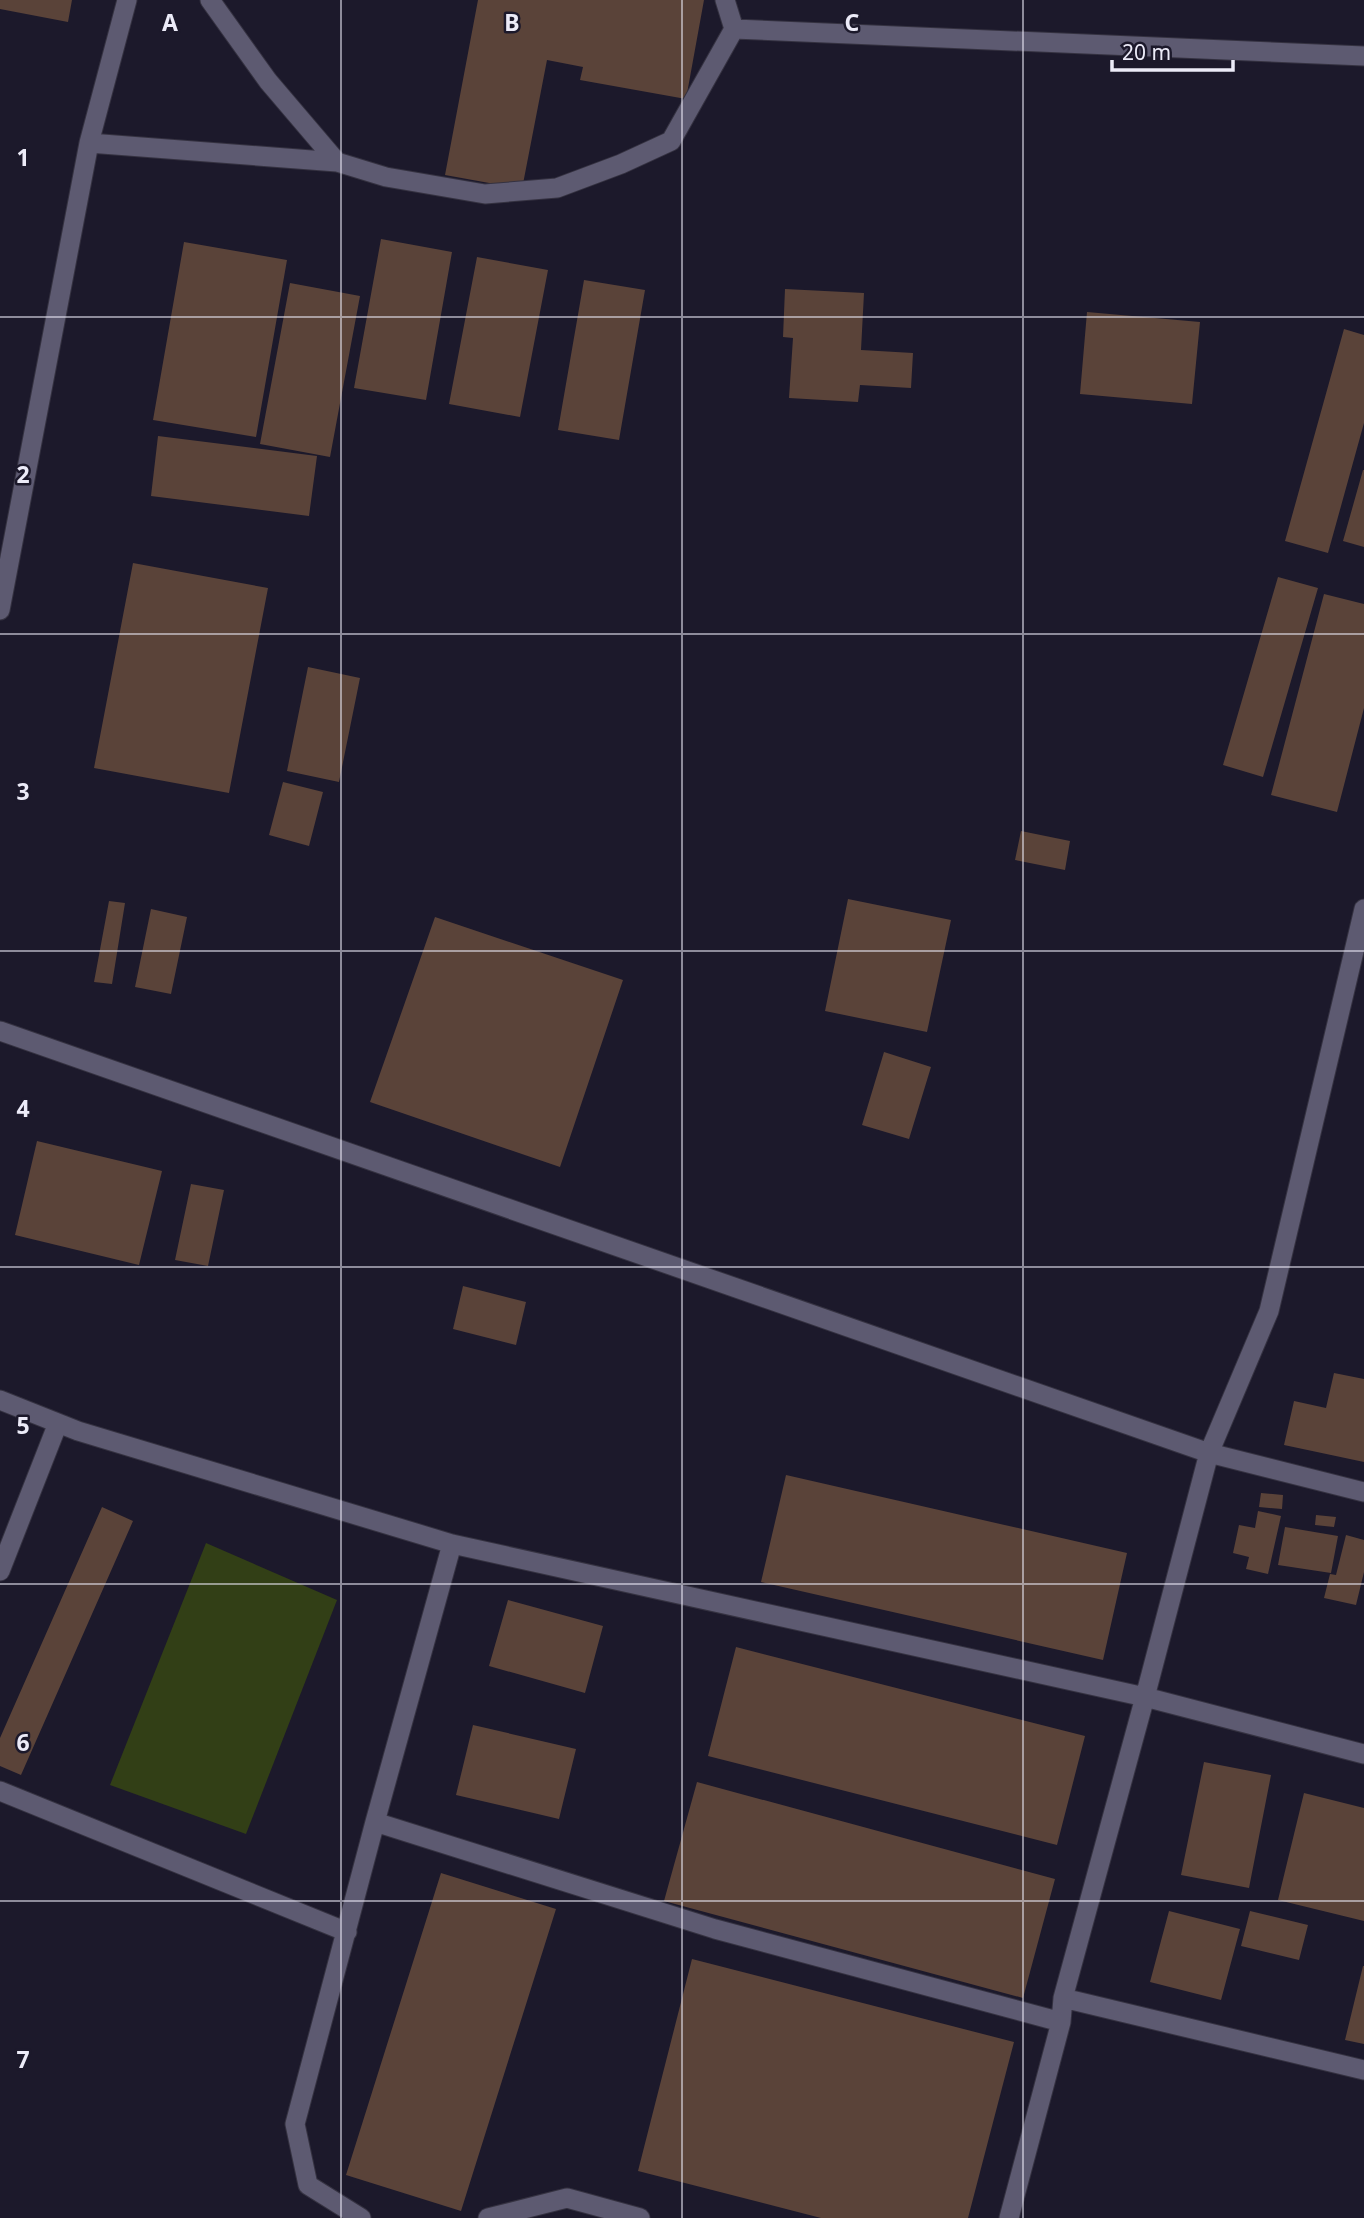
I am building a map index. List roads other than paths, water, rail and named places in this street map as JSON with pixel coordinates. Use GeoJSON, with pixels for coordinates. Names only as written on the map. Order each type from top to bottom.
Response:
{"type":"FeatureCollection","features":[{"type":"Feature","properties":{"kind":"lane"},"geometry":{"type":"LineString","coordinates":[[0,610],[89,143],[127,0]]}},
{"type":"Feature","properties":{"kind":"lane"},"geometry":{"type":"LineString","coordinates":[[209,0],[268,81],[337,162]]}},
{"type":"Feature","properties":{"kind":"lane"},"geometry":{"type":"LineString","coordinates":[[89,143],[337,162],[386,177],[485,194],[557,188],[621,164],[671,141],[734,29],[725,0]]}},
{"type":"Feature","properties":{"kind":"lane"},"geometry":{"type":"LineString","coordinates":[[734,29],[1364,56]]}},
{"type":"Feature","properties":{"kind":"lane"},"geometry":{"type":"LineString","coordinates":[[1009,2218],[1061,2022],[1063,1998],[1209,1453],[1269,1311],[1364,909]]}},
{"type":"Feature","properties":{"kind":"lane"},"geometry":{"type":"LineString","coordinates":[[0,1031],[1209,1453],[1364,1492]]}},
{"type":"Feature","properties":{"kind":"lane"},"geometry":{"type":"LineString","coordinates":[[0,1400],[78,1431],[452,1544],[1145,1698],[1364,1754]]}},
{"type":"Feature","properties":{"kind":"lane"},"geometry":{"type":"LineString","coordinates":[[0,1571],[58,1423]]}},
{"type":"Feature","properties":{"kind":"lane"},"geometry":{"type":"LineString","coordinates":[[361,2218],[308,2185],[295,2124],[452,1544]]}},
{"type":"Feature","properties":{"kind":"lane"},"geometry":{"type":"LineString","coordinates":[[0,1791],[347,1932]]}},
{"type":"Feature","properties":{"kind":"lane"},"geometry":{"type":"LineString","coordinates":[[375,1822],[715,1929],[1061,2022]]}},
{"type":"Feature","properties":{"kind":"lane"},"geometry":{"type":"LineString","coordinates":[[1063,1998],[1364,2070]]}},
{"type":"Feature","properties":{"kind":"lane"},"geometry":{"type":"LineString","coordinates":[[488,2218],[567,2198],[640,2218]]}}]}
